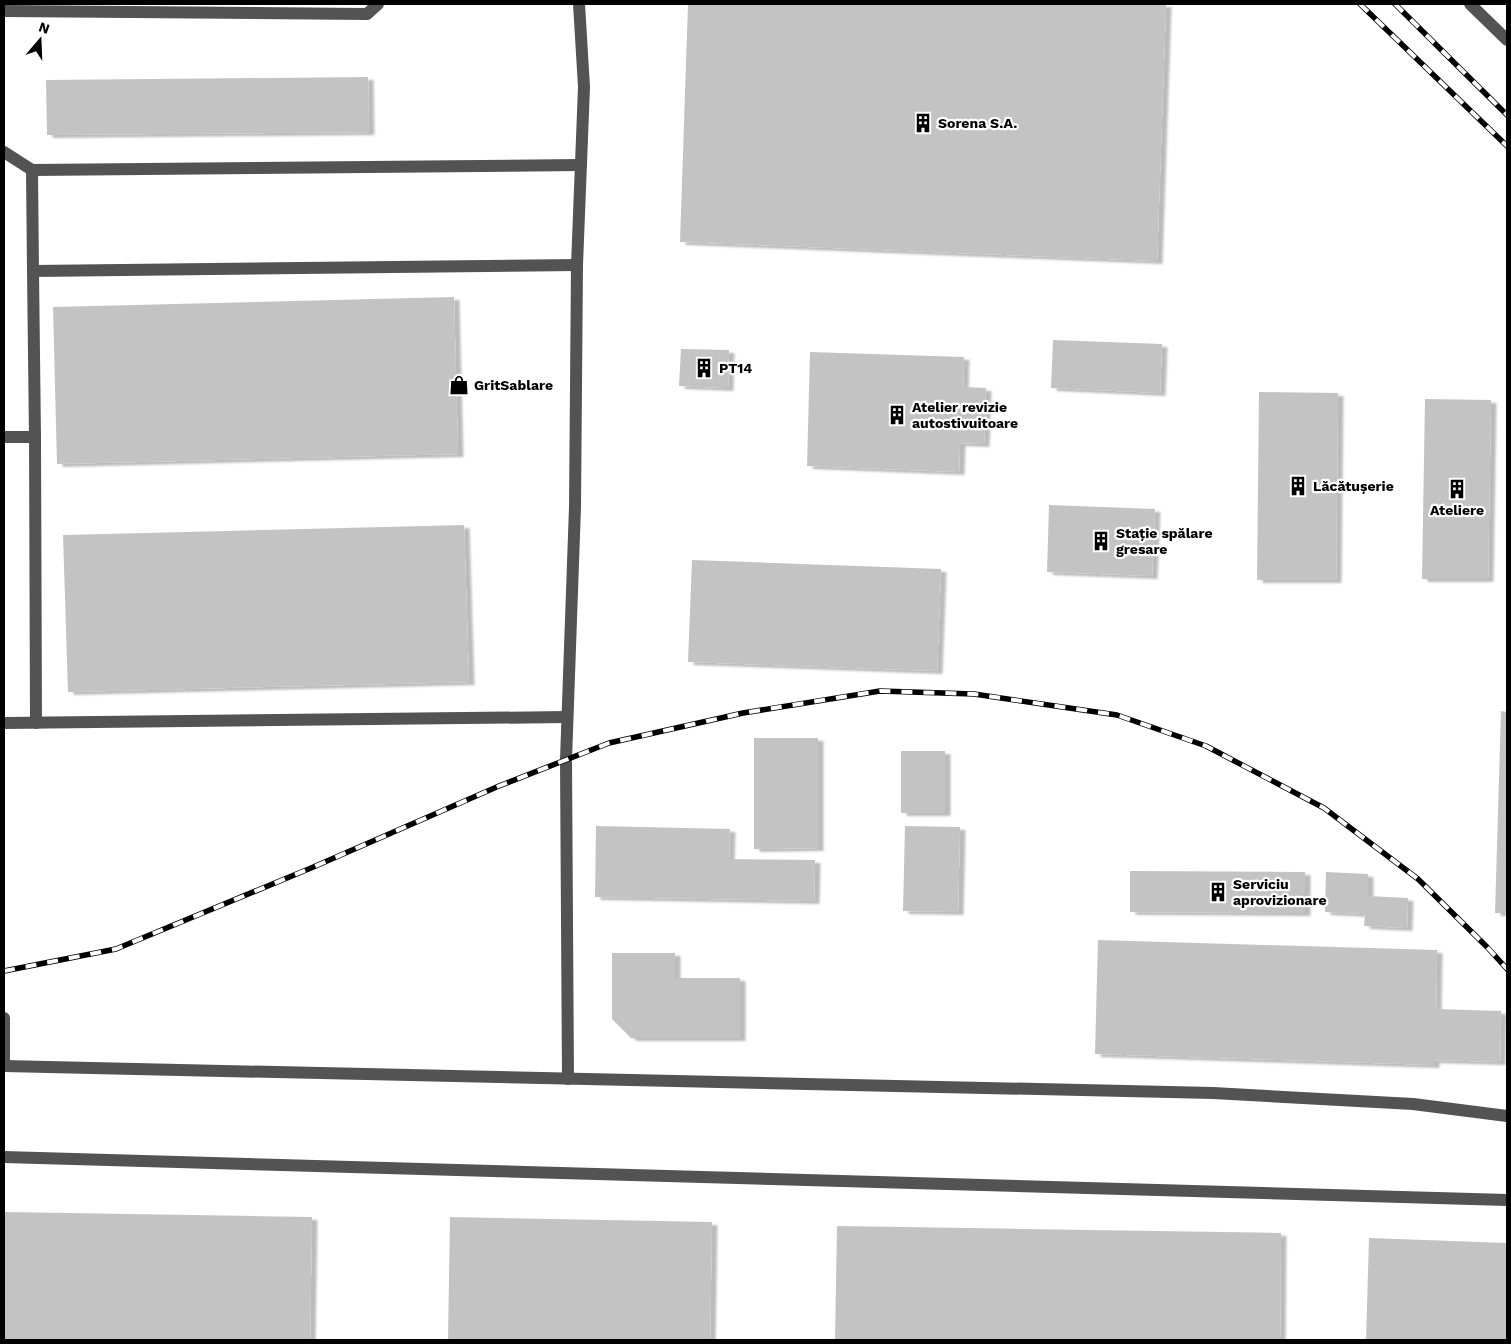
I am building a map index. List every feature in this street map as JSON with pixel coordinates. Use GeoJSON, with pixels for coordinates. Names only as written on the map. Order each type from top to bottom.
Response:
{"type":"FeatureCollection","features":[{"type":"Feature","properties":{"kind":"street"},"geometry":{"type":"LineString","coordinates":[[4,11],[367,14],[378,4]]}},
{"type":"Feature","properties":{"kind":"street"},"geometry":{"type":"LineString","coordinates":[[568,1079],[567,717],[575,507],[577,265],[584,87],[579,4]]}},
{"type":"Feature","properties":{"kind":"street"},"geometry":{"type":"LineString","coordinates":[[1470,4],[1507,40]]}},
{"type":"Feature","properties":{"kind":"street"},"geometry":{"type":"LineString","coordinates":[[4,152],[32,170],[580,165]]}},
{"type":"Feature","properties":{"kind":"street"},"geometry":{"type":"LineString","coordinates":[[32,170],[36,437],[36,723]]}},
{"type":"Feature","properties":{"kind":"street"},"geometry":{"type":"LineString","coordinates":[[33,271],[577,265]]}},
{"type":"Feature","properties":{"kind":"street"},"geometry":{"type":"LineString","coordinates":[[4,437],[36,437]]}},
{"type":"Feature","properties":{"kind":"street"},"geometry":{"type":"LineString","coordinates":[[4,723],[567,717]]}},
{"type":"Feature","properties":{"kind":"street"},"geometry":{"type":"LineString","coordinates":[[4,1018],[4,1062]]}},
{"type":"Feature","properties":{"kind":"street"},"geometry":{"type":"LineString","coordinates":[[4,1066],[1213,1093],[1413,1104],[1507,1116]]}},
{"type":"Feature","properties":{"kind":"street"},"geometry":{"type":"LineString","coordinates":[[4,1157],[1507,1200]]}},
{"type":"Feature","properties":{"kind":"building","name":"Sorena S.A."},"geometry":{"type":"Polygon","coordinates":[[[688,4],[1166,4],[1157,261],[680,242],[688,4]]]}},
{"type":"Feature","properties":{"kind":"building"},"geometry":{"type":"Polygon","coordinates":[[[368,77],[369,132],[47,135],[46,80],[368,77]]]}},
{"type":"Feature","properties":{"kind":"building"},"geometry":{"type":"Polygon","coordinates":[[[454,297],[458,454],[57,464],[53,307],[454,297]]]}},
{"type":"Feature","properties":{"kind":"building"},"geometry":{"type":"Polygon","coordinates":[[[1053,340],[1162,344],[1160,393],[1051,388],[1053,340]]]}},
{"type":"Feature","properties":{"kind":"building","name":"PT14"},"geometry":{"type":"Polygon","coordinates":[[[681,349],[729,350],[728,388],[679,386],[681,349]]]}},
{"type":"Feature","properties":{"kind":"building","name":"Atelier revizie autostivuitoare"},"geometry":{"type":"Polygon","coordinates":[[[810,352],[964,357],[963,387],[986,388],[984,444],[960,443],[959,472],[807,466],[810,352]]]}},
{"type":"Feature","properties":{"kind":"building","name":"Lăcătușerie"},"geometry":{"type":"Polygon","coordinates":[[[1259,392],[1338,393],[1336,580],[1257,580],[1259,392]]]}},
{"type":"Feature","properties":{"kind":"building","name":"Ateliere"},"geometry":{"type":"Polygon","coordinates":[[[1425,399],[1491,400],[1488,579],[1422,579],[1425,399]]]}},
{"type":"Feature","properties":{"kind":"building","name":"Stație spălare gresare"},"geometry":{"type":"Polygon","coordinates":[[[1049,505],[1155,509],[1152,576],[1047,572],[1049,505]]]}},
{"type":"Feature","properties":{"kind":"building"},"geometry":{"type":"Polygon","coordinates":[[[464,525],[469,682],[68,692],[63,535],[464,525]]]}},
{"type":"Feature","properties":{"kind":"building"},"geometry":{"type":"Polygon","coordinates":[[[692,560],[941,569],[937,671],[688,662],[692,560]]]}},
{"type":"Feature","properties":{"kind":"building"},"geometry":{"type":"Polygon","coordinates":[[[1501,711],[1507,712],[1507,913],[1495,913],[1501,711]]]}},
{"type":"Feature","properties":{"kind":"building"},"geometry":{"type":"Polygon","coordinates":[[[754,738],[818,738],[818,848],[754,849],[754,738]]]}},
{"type":"Feature","properties":{"kind":"building"},"geometry":{"type":"Polygon","coordinates":[[[901,751],[945,751],[945,813],[901,813],[901,751]]]}},
{"type":"Feature","properties":{"kind":"building"},"geometry":{"type":"Polygon","coordinates":[[[596,826],[730,829],[729,859],[815,860],[814,901],[595,897],[596,826]]]}},
{"type":"Feature","properties":{"kind":"building"},"geometry":{"type":"Polygon","coordinates":[[[905,826],[960,827],[958,912],[903,911],[905,826]]]}},
{"type":"Feature","properties":{"kind":"building","name":"Serviciu aprovizionare"},"geometry":{"type":"Polygon","coordinates":[[[1130,871],[1305,872],[1305,913],[1130,912],[1130,871]]]}},
{"type":"Feature","properties":{"kind":"building"},"geometry":{"type":"Polygon","coordinates":[[[1326,872],[1368,874],[1368,896],[1408,898],[1407,928],[1364,926],[1365,914],[1325,912],[1326,872]]]}},
{"type":"Feature","properties":{"kind":"building"},"geometry":{"type":"Polygon","coordinates":[[[1098,940],[1437,950],[1436,1009],[1501,1011],[1500,1062],[1434,1060],[1434,1065],[1095,1054],[1098,940]]]}},
{"type":"Feature","properties":{"kind":"building"},"geometry":{"type":"Polygon","coordinates":[[[612,953],[675,953],[675,978],[740,978],[740,1038],[631,1038],[612,1019],[612,953]]]}},
{"type":"Feature","properties":{"kind":"building"},"geometry":{"type":"Polygon","coordinates":[[[4,1212],[312,1217],[310,1340],[4,1340],[4,1212]]]}},
{"type":"Feature","properties":{"kind":"building"},"geometry":{"type":"Polygon","coordinates":[[[450,1217],[712,1222],[710,1340],[448,1340],[450,1217]]]}},
{"type":"Feature","properties":{"kind":"building"},"geometry":{"type":"Polygon","coordinates":[[[837,1226],[1281,1233],[1280,1340],[835,1340],[837,1226]]]}},
{"type":"Feature","properties":{"kind":"building"},"geometry":{"type":"Polygon","coordinates":[[[1369,1238],[1507,1243],[1507,1340],[1366,1340],[1369,1238]]]}},
{"type":"Feature","properties":{"kind":"railway"},"geometry":{"type":"LineString","coordinates":[[1360,4],[1507,146]]}},
{"type":"Feature","properties":{"kind":"railway"},"geometry":{"type":"LineString","coordinates":[[1395,4],[1507,115]]}},
{"type":"Feature","properties":{"kind":"railway"},"geometry":{"type":"LineString","coordinates":[[4,971],[116,949],[311,868],[499,786],[609,743],[743,713],[880,691],[974,694],[1117,715],[1206,746],[1324,808],[1418,879],[1507,969]]}},
{"type":"Feature","properties":{"kind":"place","name":"Sorena S.A."},"geometry":{"type":"Point","coordinates":[923,123]}},
{"type":"Feature","properties":{"kind":"place","name":"PT14"},"geometry":{"type":"Point","coordinates":[704,368]}},
{"type":"Feature","properties":{"kind":"place","name":"GritSablare"},"geometry":{"type":"Point","coordinates":[459,385]}},
{"type":"Feature","properties":{"kind":"place","name":"Atelier revizie autostivuitoare"},"geometry":{"type":"Point","coordinates":[897,415]}},
{"type":"Feature","properties":{"kind":"place","name":"Lăcătușerie"},"geometry":{"type":"Point","coordinates":[1298,486]}},
{"type":"Feature","properties":{"kind":"place","name":"Ateliere"},"geometry":{"type":"Point","coordinates":[1457,489]}},
{"type":"Feature","properties":{"kind":"place","name":"Stație spălare gresare"},"geometry":{"type":"Point","coordinates":[1101,541]}},
{"type":"Feature","properties":{"kind":"place","name":"Serviciu aprovizionare"},"geometry":{"type":"Point","coordinates":[1218,892]}}]}
